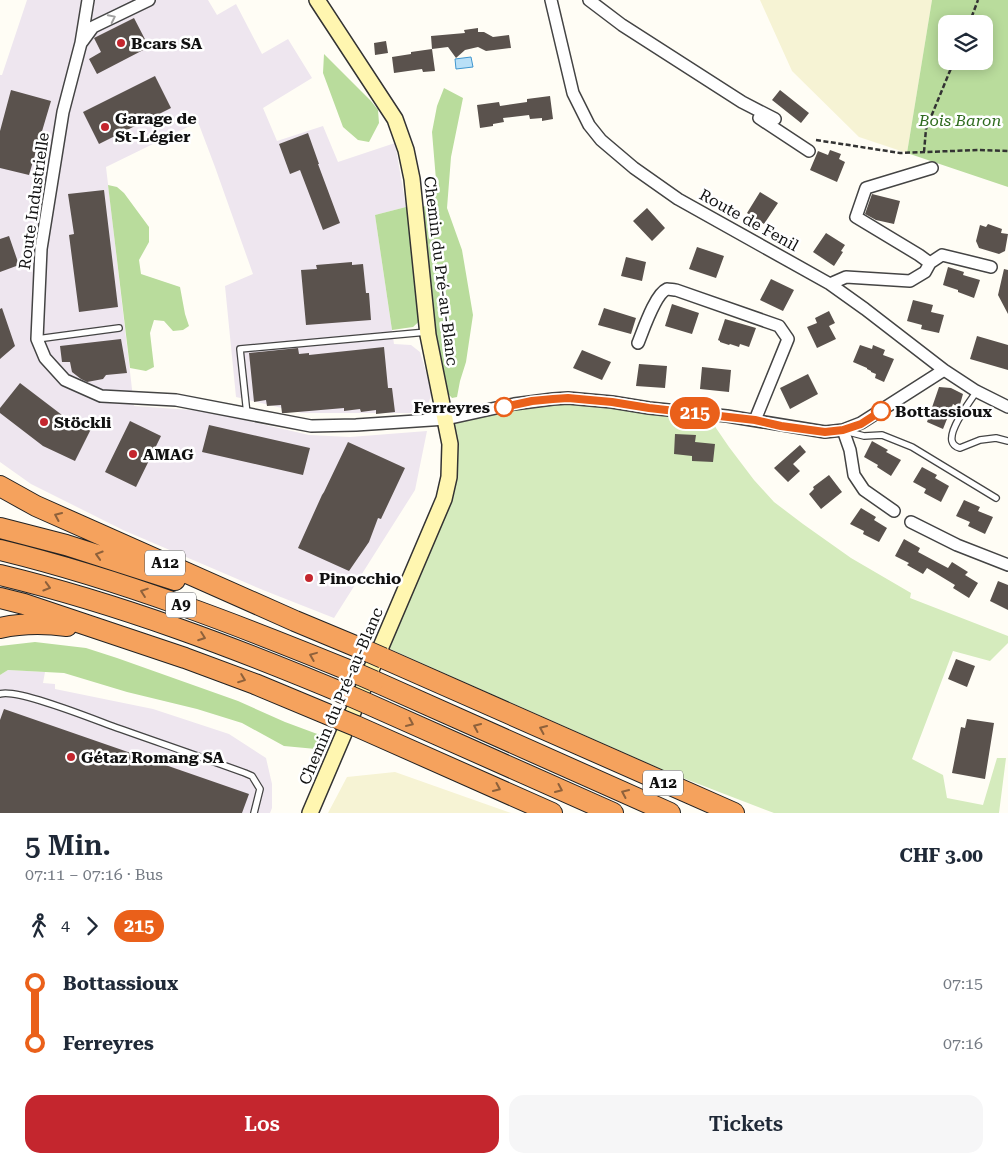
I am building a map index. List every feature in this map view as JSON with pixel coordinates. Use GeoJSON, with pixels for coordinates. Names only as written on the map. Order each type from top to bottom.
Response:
{"type":"FeatureCollection","features":[{"type":"Feature","properties":{"kind":"highway","name":"A12"},"geometry":{"type":"LineString","coordinates":[[0,486],[36,506],[734,813]]}},
{"type":"Feature","properties":{"kind":"highway"},"geometry":{"type":"LineString","coordinates":[[0,528],[66,545],[124,563],[295,621]]}},
{"type":"Feature","properties":{"kind":"highway","name":"A9"},"geometry":{"type":"LineString","coordinates":[[0,550],[51,563],[144,592],[245,629],[366,678],[670,813]]}},
{"type":"Feature","properties":{"kind":"highway","name":"A9"},"geometry":{"type":"LineString","coordinates":[[0,575],[73,595],[193,634],[264,661],[358,700],[613,813]]}},
{"type":"Feature","properties":{"kind":"highway"},"geometry":{"type":"LineString","coordinates":[[0,598],[24,604],[220,670],[348,722],[552,813]]}},
{"type":"Feature","properties":{"kind":"highway"},"geometry":{"type":"LineString","coordinates":[[0,628],[25,624],[56,625],[86,629],[130,639]]}},
{"type":"Feature","properties":{"kind":"highway"},"geometry":{"type":"LineString","coordinates":[[708,801],[740,813]]}},
{"type":"Feature","properties":{"kind":"street","name":"Route Industrielle"},"geometry":{"type":"LineString","coordinates":[[88,0],[81,43],[63,112],[41,249],[37,339],[45,358],[65,380],[101,396],[176,400],[311,426],[446,419],[523,403],[568,398],[755,420],[781,426],[825,432],[843,430],[861,424],[944,370]]}},
{"type":"Feature","properties":{"kind":"street","name":"Route Industrielle"},"geometry":{"type":"LineString","coordinates":[[81,43],[93,27],[149,0]]}},
{"type":"Feature","properties":{"kind":"street","name":"Chemin du Pré-au-Blanc"},"geometry":{"type":"LineString","coordinates":[[310,813],[444,499],[449,477],[450,444],[428,332],[412,179],[406,150],[394,119],[316,0]]}},
{"type":"Feature","properties":{"kind":"street","name":"Route de Fenil"},"geometry":{"type":"LineString","coordinates":[[551,0],[574,93],[589,125],[601,140],[634,168],[678,199],[830,284],[944,370],[977,391],[1008,407]]}},
{"type":"Feature","properties":{"kind":"street"},"geometry":{"type":"LineString","coordinates":[[589,0],[622,25],[742,102],[775,119]]}},
{"type":"Feature","properties":{"kind":"street"},"geometry":{"type":"LineString","coordinates":[[742,102],[744,107],[750,112],[809,152]]}},
{"type":"Feature","properties":{"kind":"street"},"geometry":{"type":"LineString","coordinates":[[930,263],[856,217],[866,188],[932,168]]}},
{"type":"Feature","properties":{"kind":"street"},"geometry":{"type":"LineString","coordinates":[[830,284],[846,277],[910,281],[925,272],[930,263],[942,255],[990,267]]}},
{"type":"Feature","properties":{"kind":"street"},"geometry":{"type":"LineString","coordinates":[[638,343],[655,302],[668,289],[676,290],[779,326],[788,339],[755,420]]}},
{"type":"Feature","properties":{"kind":"street"},"geometry":{"type":"LineString","coordinates":[[843,430],[850,450],[854,475],[864,490],[894,511]]}},
{"type":"Feature","properties":{"kind":"street"},"geometry":{"type":"LineString","coordinates":[[911,522],[957,545],[1008,565]]}},
{"type":"Feature","properties":{"kind":"lane"},"geometry":{"type":"LineString","coordinates":[[37,339],[119,328]]}},
{"type":"Feature","properties":{"kind":"lane"},"geometry":{"type":"LineString","coordinates":[[247,414],[240,349],[428,332]]}},
{"type":"Feature","properties":{"kind":"lane"},"geometry":{"type":"LineString","coordinates":[[977,391],[954,429],[953,444],[960,448],[980,440],[996,438],[1008,442]]}},
{"type":"Feature","properties":{"kind":"lane"},"geometry":{"type":"LineString","coordinates":[[843,430],[864,436],[882,435],[912,447],[996,498]]}},
{"type":"Feature","properties":{"kind":"lane"},"geometry":{"type":"LineString","coordinates":[[0,694],[4,692],[11,693],[52,705],[252,776],[260,789],[254,813]]}},
{"type":"Feature","properties":{"kind":"path"},"geometry":{"type":"LineString","coordinates":[[972,15],[978,0]]}},
{"type":"Feature","properties":{"kind":"path"},"geometry":{"type":"LineString","coordinates":[[924,152],[926,129],[950,70]]}},
{"type":"Feature","properties":{"kind":"path"},"geometry":{"type":"LineString","coordinates":[[809,136],[817,141],[900,153],[978,150],[1008,151]]}},
{"type":"Feature","properties":{"kind":"shaded area"},"geometry":{"type":"Polygon","coordinates":[[[27,0],[208,0],[217,15],[236,4],[262,54],[288,39],[312,78],[263,108],[277,141],[323,126],[338,162],[395,143],[406,207],[375,215],[394,344],[411,345],[420,352],[432,392],[428,405],[416,413],[302,413],[236,397],[225,286],[253,274],[198,122],[106,167],[134,406],[206,411],[309,435],[350,437],[427,431],[415,490],[334,618],[123,530],[31,484],[0,462],[0,75],[2,75],[27,0]]]}},
{"type":"Feature","properties":{"kind":"shaded area"},"geometry":{"type":"Polygon","coordinates":[[[760,0],[932,0],[907,153],[859,137],[792,71],[760,0]]]}},
{"type":"Feature","properties":{"kind":"shaded area"},"geometry":{"type":"Polygon","coordinates":[[[8,670],[45,672],[43,683],[55,684],[55,689],[153,709],[229,734],[266,758],[272,784],[272,808],[270,813],[0,813],[0,675],[8,670]]]}},
{"type":"Feature","properties":{"kind":"shaded area"},"geometry":{"type":"Polygon","coordinates":[[[395,772],[511,813],[328,813],[347,777],[395,772]]]}},
{"type":"Feature","properties":{"kind":"green space","name":"Bois Baron"},"geometry":{"type":"Polygon","coordinates":[[[932,0],[1008,0],[1008,187],[907,153],[932,0]]]}},
{"type":"Feature","properties":{"kind":"green space"},"geometry":{"type":"Polygon","coordinates":[[[324,54],[378,110],[379,123],[369,142],[358,140],[343,127],[323,73],[324,54]]]}},
{"type":"Feature","properties":{"kind":"green space"},"geometry":{"type":"Polygon","coordinates":[[[444,88],[463,98],[451,157],[447,208],[462,250],[473,315],[466,362],[457,397],[452,398],[439,384],[426,315],[413,327],[392,330],[375,215],[406,207],[416,219],[419,239],[423,208],[437,192],[432,132],[437,106],[444,88]]]}},
{"type":"Feature","properties":{"kind":"green space"},"geometry":{"type":"Polygon","coordinates":[[[108,185],[117,187],[124,193],[149,227],[149,242],[139,260],[141,274],[180,287],[189,326],[183,330],[173,331],[164,321],[154,320],[150,333],[154,367],[146,371],[130,368],[108,185]]]}},
{"type":"Feature","properties":{"kind":"green space"},"geometry":{"type":"Polygon","coordinates":[[[553,399],[710,415],[716,428],[754,480],[774,502],[803,524],[851,558],[911,593],[910,598],[1008,636],[1008,643],[990,661],[953,651],[912,759],[943,775],[947,798],[983,805],[997,758],[1006,758],[999,813],[774,813],[670,773],[381,645],[444,499],[446,419],[553,399]]]}},
{"type":"Feature","properties":{"kind":"green space"},"geometry":{"type":"Polygon","coordinates":[[[35,642],[86,648],[238,701],[320,735],[316,749],[284,746],[242,723],[64,673],[8,670],[0,675],[0,646],[35,642]]]}},
{"type":"Feature","properties":{"kind":"water"},"geometry":{"type":"Polygon","coordinates":[[[471,57],[473,67],[456,69],[455,59],[471,57]]]}},
{"type":"Feature","properties":{"kind":"building","name":"Bcars SA"},"geometry":{"type":"Polygon","coordinates":[[[134,18],[149,47],[97,74],[89,59],[101,52],[94,38],[134,18]]]}},
{"type":"Feature","properties":{"kind":"building"},"geometry":{"type":"Polygon","coordinates":[[[478,28],[478,32],[484,32],[493,37],[509,35],[511,48],[486,51],[478,47],[465,50],[456,58],[448,47],[432,49],[431,36],[465,33],[464,30],[478,28]]]}},
{"type":"Feature","properties":{"kind":"building"},"geometry":{"type":"Polygon","coordinates":[[[386,41],[388,53],[375,55],[374,43],[386,41]]]}},
{"type":"Feature","properties":{"kind":"building"},"geometry":{"type":"Polygon","coordinates":[[[432,49],[435,71],[423,72],[422,69],[394,73],[392,57],[432,49]]]}},
{"type":"Feature","properties":{"kind":"building"},"geometry":{"type":"Polygon","coordinates":[[[155,76],[171,108],[99,144],[83,112],[155,76]]]}},
{"type":"Feature","properties":{"kind":"building"},"geometry":{"type":"Polygon","coordinates":[[[11,90],[51,101],[29,175],[0,168],[0,131],[11,90]]]}},
{"type":"Feature","properties":{"kind":"building"},"geometry":{"type":"Polygon","coordinates":[[[780,90],[809,113],[801,123],[772,100],[780,90]]]}},
{"type":"Feature","properties":{"kind":"building"},"geometry":{"type":"Polygon","coordinates":[[[550,96],[553,119],[542,121],[542,118],[530,119],[529,115],[503,118],[504,122],[480,128],[477,105],[499,102],[500,106],[527,102],[527,99],[550,96]]]}},
{"type":"Feature","properties":{"kind":"building"},"geometry":{"type":"Polygon","coordinates":[[[308,133],[340,223],[323,230],[300,170],[290,174],[279,144],[308,133]]]}},
{"type":"Feature","properties":{"kind":"building"},"geometry":{"type":"Polygon","coordinates":[[[830,150],[841,154],[839,159],[845,162],[837,182],[810,170],[818,151],[828,155],[830,150]]]}},
{"type":"Feature","properties":{"kind":"building"},"geometry":{"type":"Polygon","coordinates":[[[104,190],[118,307],[79,312],[69,235],[74,234],[68,194],[104,190]]]}},
{"type":"Feature","properties":{"kind":"building"},"geometry":{"type":"Polygon","coordinates":[[[760,192],[778,203],[764,224],[747,213],[760,192]]]}},
{"type":"Feature","properties":{"kind":"building"},"geometry":{"type":"Polygon","coordinates":[[[872,194],[900,201],[894,224],[876,220],[865,214],[872,194]]]}},
{"type":"Feature","properties":{"kind":"building"},"geometry":{"type":"Polygon","coordinates":[[[647,208],[665,228],[652,241],[633,221],[647,208]]]}},
{"type":"Feature","properties":{"kind":"building"},"geometry":{"type":"Polygon","coordinates":[[[988,224],[1002,229],[1001,233],[1008,234],[1005,251],[999,254],[979,248],[976,241],[980,225],[986,227],[988,224]]]}},
{"type":"Feature","properties":{"kind":"building"},"geometry":{"type":"Polygon","coordinates":[[[826,233],[845,245],[834,266],[813,252],[826,233]]]}},
{"type":"Feature","properties":{"kind":"building"},"geometry":{"type":"Polygon","coordinates":[[[9,236],[19,265],[0,272],[0,239],[9,236]]]}},
{"type":"Feature","properties":{"kind":"building"},"geometry":{"type":"Polygon","coordinates":[[[697,247],[724,256],[716,278],[689,269],[697,247]]]}},
{"type":"Feature","properties":{"kind":"building"},"geometry":{"type":"Polygon","coordinates":[[[626,257],[646,262],[642,281],[621,276],[626,257]]]}},
{"type":"Feature","properties":{"kind":"building"},"geometry":{"type":"Polygon","coordinates":[[[352,262],[352,265],[363,264],[366,293],[369,293],[371,320],[306,325],[301,270],[317,269],[316,265],[352,262]]]}},
{"type":"Feature","properties":{"kind":"building"},"geometry":{"type":"Polygon","coordinates":[[[948,267],[964,272],[963,275],[980,280],[974,298],[943,285],[948,267]]]}},
{"type":"Feature","properties":{"kind":"building"},"geometry":{"type":"Polygon","coordinates":[[[1004,269],[1008,270],[1008,314],[998,295],[1004,269]]]}},
{"type":"Feature","properties":{"kind":"building"},"geometry":{"type":"Polygon","coordinates":[[[771,279],[794,290],[783,311],[760,300],[771,279]]]}},
{"type":"Feature","properties":{"kind":"building"},"geometry":{"type":"Polygon","coordinates":[[[913,300],[933,305],[931,312],[944,315],[939,333],[921,329],[922,325],[907,321],[913,300]]]}},
{"type":"Feature","properties":{"kind":"building"},"geometry":{"type":"Polygon","coordinates":[[[672,304],[699,313],[692,334],[665,326],[672,304]]]}},
{"type":"Feature","properties":{"kind":"building"},"geometry":{"type":"Polygon","coordinates":[[[2,308],[15,346],[0,359],[0,309],[2,308]]]}},
{"type":"Feature","properties":{"kind":"building"},"geometry":{"type":"Polygon","coordinates":[[[604,308],[636,318],[631,334],[598,325],[604,308]]]}},
{"type":"Feature","properties":{"kind":"building"},"geometry":{"type":"Polygon","coordinates":[[[829,311],[835,323],[829,326],[836,339],[817,348],[807,327],[817,323],[815,318],[829,311]]]}},
{"type":"Feature","properties":{"kind":"building"},"geometry":{"type":"Polygon","coordinates":[[[725,319],[756,328],[749,347],[740,344],[739,347],[729,345],[718,340],[725,319]]]}},
{"type":"Feature","properties":{"kind":"building"},"geometry":{"type":"Polygon","coordinates":[[[977,336],[1008,345],[1008,370],[970,359],[977,336]]]}},
{"type":"Feature","properties":{"kind":"building"},"geometry":{"type":"Polygon","coordinates":[[[121,339],[127,373],[106,375],[103,379],[87,382],[72,372],[70,362],[62,362],[60,346],[121,339]]]}},
{"type":"Feature","properties":{"kind":"building"},"geometry":{"type":"Polygon","coordinates":[[[860,345],[872,349],[873,345],[885,350],[883,355],[894,359],[884,382],[875,378],[876,374],[867,368],[853,362],[860,345]]]}},
{"type":"Feature","properties":{"kind":"building"},"geometry":{"type":"Polygon","coordinates":[[[384,347],[388,388],[392,388],[395,412],[376,414],[376,410],[361,412],[360,409],[344,411],[344,408],[282,413],[281,405],[267,406],[266,400],[254,402],[249,353],[298,348],[299,354],[309,353],[309,355],[384,347]]]}},
{"type":"Feature","properties":{"kind":"building"},"geometry":{"type":"Polygon","coordinates":[[[582,350],[611,362],[602,380],[573,368],[582,350]]]}},
{"type":"Feature","properties":{"kind":"building"},"geometry":{"type":"Polygon","coordinates":[[[639,364],[667,366],[665,388],[636,386],[639,364]]]}},
{"type":"Feature","properties":{"kind":"building"},"geometry":{"type":"Polygon","coordinates":[[[702,367],[731,370],[729,392],[700,389],[702,367]]]}},
{"type":"Feature","properties":{"kind":"building"},"geometry":{"type":"Polygon","coordinates":[[[808,374],[818,394],[790,409],[780,388],[808,374]]]}},
{"type":"Feature","properties":{"kind":"building","name":"Stöckli"},"geometry":{"type":"Polygon","coordinates":[[[20,383],[62,415],[91,429],[75,461],[43,446],[0,413],[0,408],[20,383]]]}},
{"type":"Feature","properties":{"kind":"building"},"geometry":{"type":"Polygon","coordinates":[[[939,387],[951,388],[963,394],[959,408],[953,404],[943,429],[927,422],[939,387]]]}},
{"type":"Feature","properties":{"kind":"building","name":"AMAG"},"geometry":{"type":"Polygon","coordinates":[[[130,421],[161,436],[136,487],[105,472],[130,421]]]}},
{"type":"Feature","properties":{"kind":"building"},"geometry":{"type":"Polygon","coordinates":[[[209,425],[310,448],[303,475],[202,452],[209,425]]]}},
{"type":"Feature","properties":{"kind":"building"},"geometry":{"type":"Polygon","coordinates":[[[675,434],[696,435],[695,442],[715,444],[713,462],[692,461],[692,456],[674,454],[675,434]]]}},
{"type":"Feature","properties":{"kind":"building"},"geometry":{"type":"Polygon","coordinates":[[[872,441],[888,450],[886,452],[901,460],[891,476],[877,467],[878,465],[864,457],[872,441]]]}},
{"type":"Feature","properties":{"kind":"building"},"geometry":{"type":"Polygon","coordinates":[[[348,442],[405,468],[381,519],[378,518],[369,542],[349,571],[298,548],[348,442]]]}},
{"type":"Feature","properties":{"kind":"building"},"geometry":{"type":"Polygon","coordinates":[[[800,445],[806,452],[793,464],[800,471],[788,482],[774,468],[800,445]]]}},
{"type":"Feature","properties":{"kind":"building"},"geometry":{"type":"Polygon","coordinates":[[[922,467],[937,475],[935,478],[949,486],[941,502],[924,493],[926,489],[913,482],[922,467]]]}},
{"type":"Feature","properties":{"kind":"building"},"geometry":{"type":"Polygon","coordinates":[[[829,475],[842,492],[821,509],[809,494],[814,489],[813,487],[829,475]]]}},
{"type":"Feature","properties":{"kind":"building"},"geometry":{"type":"Polygon","coordinates":[[[964,500],[980,507],[978,511],[993,517],[985,534],[968,526],[970,522],[956,516],[964,500]]]}},
{"type":"Feature","properties":{"kind":"building"},"geometry":{"type":"Polygon","coordinates":[[[861,508],[876,517],[874,520],[887,528],[879,542],[863,534],[864,531],[850,524],[861,508]]]}},
{"type":"Feature","properties":{"kind":"building"},"geometry":{"type":"Polygon","coordinates":[[[904,539],[920,548],[918,552],[948,568],[952,562],[968,572],[965,575],[978,583],[969,598],[953,588],[955,585],[927,568],[923,574],[907,565],[909,563],[895,556],[904,539]]]}},
{"type":"Feature","properties":{"kind":"building"},"geometry":{"type":"Polygon","coordinates":[[[998,581],[1008,585],[1008,610],[990,601],[998,581]]]}},
{"type":"Feature","properties":{"kind":"building"},"geometry":{"type":"Polygon","coordinates":[[[956,659],[975,666],[967,687],[948,679],[956,659]]]}},
{"type":"Feature","properties":{"kind":"building","name":"Gétaz Romang SA"},"geometry":{"type":"Polygon","coordinates":[[[4,709],[249,794],[242,813],[0,813],[0,720],[4,709]]]}},
{"type":"Feature","properties":{"kind":"building"},"geometry":{"type":"Polygon","coordinates":[[[967,719],[994,723],[985,779],[952,773],[961,727],[965,728],[967,719]]]}},
{"type":"Feature","properties":{"kind":"bus line","name":"215"},"geometry":{"type":"LineString","coordinates":[[504,407],[532,401],[568,398],[727,416],[825,432],[843,430],[861,424],[881,411]]}},
{"type":"Feature","properties":{"kind":"place","name":"Bcars SA"},"geometry":{"type":"Point","coordinates":[121,43]}},
{"type":"Feature","properties":{"kind":"place","name":"Garage de St-Légier"},"geometry":{"type":"Point","coordinates":[105,127]}},
{"type":"Feature","properties":{"kind":"place","name":"Ferreyres"},"geometry":{"type":"Point","coordinates":[504,407]}},
{"type":"Feature","properties":{"kind":"place","name":"Bottassioux"},"geometry":{"type":"Point","coordinates":[881,411]}},
{"type":"Feature","properties":{"kind":"place","name":"Stöckli"},"geometry":{"type":"Point","coordinates":[44,422]}},
{"type":"Feature","properties":{"kind":"place","name":"AMAG"},"geometry":{"type":"Point","coordinates":[133,454]}},
{"type":"Feature","properties":{"kind":"place","name":"Pinocchio"},"geometry":{"type":"Point","coordinates":[309,578]}},
{"type":"Feature","properties":{"kind":"place","name":"Gétaz Romang SA"},"geometry":{"type":"Point","coordinates":[71,757]}}]}
